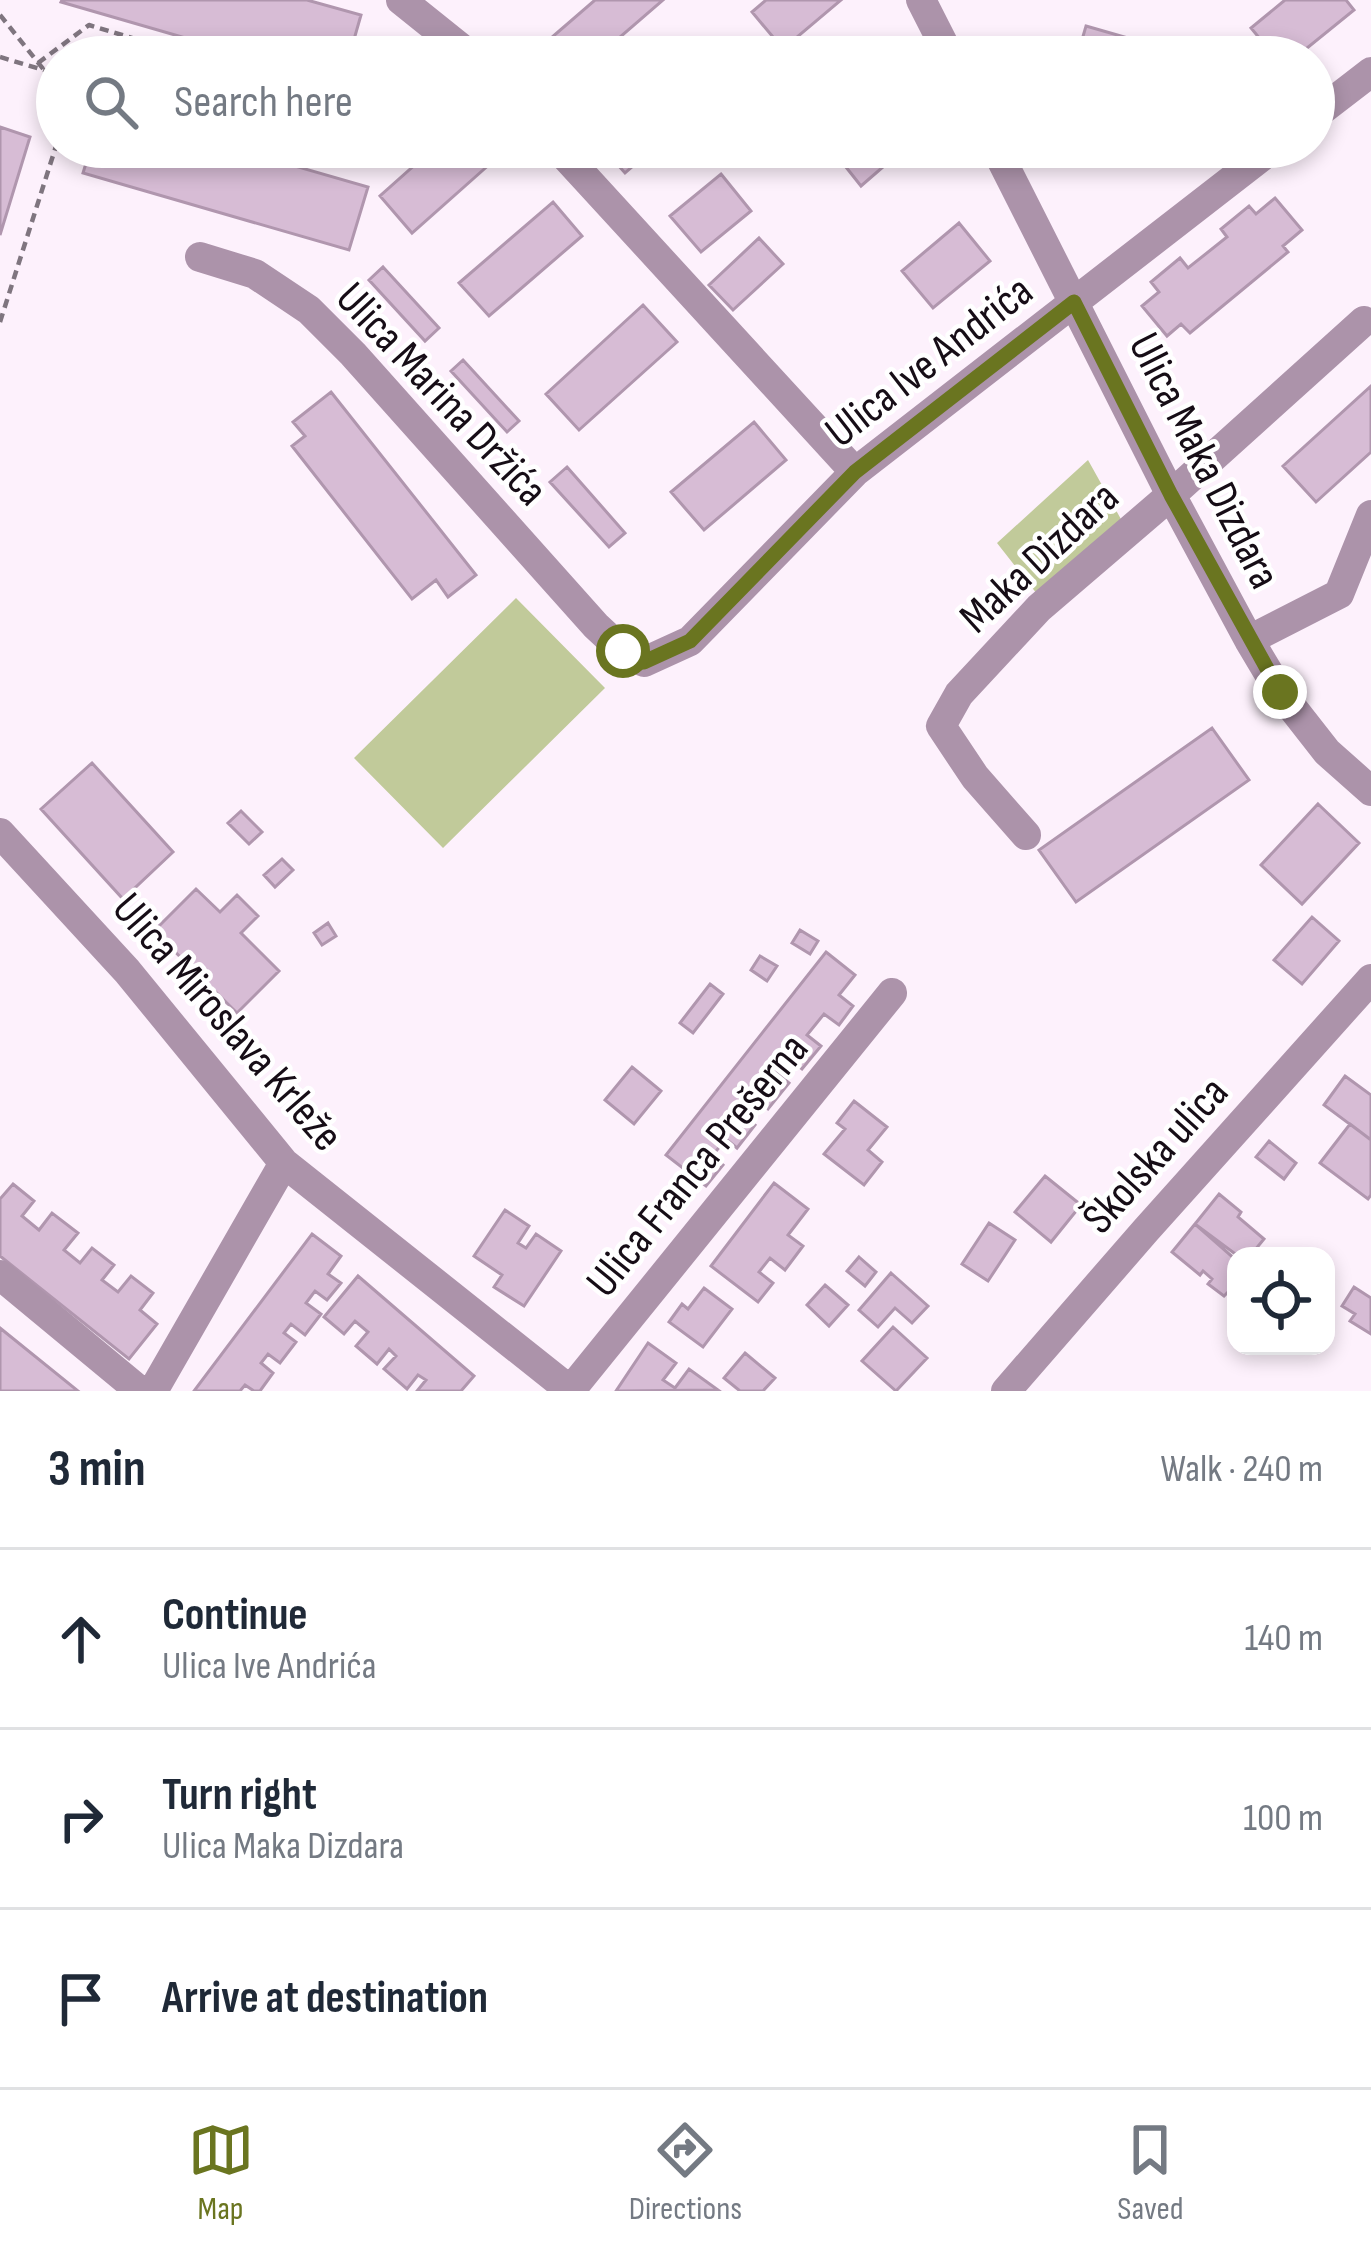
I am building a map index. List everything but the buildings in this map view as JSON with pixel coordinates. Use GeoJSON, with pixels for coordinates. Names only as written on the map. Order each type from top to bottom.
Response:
{"type":"FeatureCollection","features":[{"type":"Feature","properties":{"kind":"street"},"geometry":{"type":"LineString","coordinates":[[401,0],[448,36]]}},
{"type":"Feature","properties":{"kind":"street"},"geometry":{"type":"LineString","coordinates":[[921,0],[939,36]]}},
{"type":"Feature","properties":{"kind":"street"},"geometry":{"type":"LineString","coordinates":[[1335,99],[1371,71]]}},
{"type":"Feature","properties":{"kind":"street"},"geometry":{"type":"LineString","coordinates":[[576,168],[855,472]]}},
{"type":"Feature","properties":{"kind":"street","name":"Ulica Maka Dizdara"},"geometry":{"type":"LineString","coordinates":[[1006,168],[1249,640],[1280,692],[1327,752],[1371,791]]}},
{"type":"Feature","properties":{"kind":"street","name":"Ulica Ive Andrića"},"geometry":{"type":"LineString","coordinates":[[596,626],[623,651],[644,662],[690,641],[855,472],[1247,168]]}},
{"type":"Feature","properties":{"kind":"street","name":"Ulica Marina Držića"},"geometry":{"type":"LineString","coordinates":[[200,257],[255,274],[309,310],[596,626]]}},
{"type":"Feature","properties":{"kind":"street","name":"Maka Dizdara"},"geometry":{"type":"LineString","coordinates":[[1026,835],[975,777],[941,726],[959,694],[1039,608],[1364,321]]}},
{"type":"Feature","properties":{"kind":"street"},"geometry":{"type":"LineString","coordinates":[[1249,640],[1339,594],[1371,515]]}},
{"type":"Feature","properties":{"kind":"street","name":"Ulica Miroslava Krleže"},"geometry":{"type":"LineString","coordinates":[[0,833],[127,971],[284,1163],[570,1391]]}},
{"type":"Feature","properties":{"kind":"street","name":"Školska ulica"},"geometry":{"type":"LineString","coordinates":[[1006,1391],[1371,979]]}},
{"type":"Feature","properties":{"kind":"street","name":"Ulica Franca Prešerna"},"geometry":{"type":"LineString","coordinates":[[570,1391],[892,993]]}},
{"type":"Feature","properties":{"kind":"street"},"geometry":{"type":"LineString","coordinates":[[153,1391],[284,1163]]}},
{"type":"Feature","properties":{"kind":"street"},"geometry":{"type":"LineString","coordinates":[[0,1275],[140,1391]]}},
{"type":"Feature","properties":{"kind":"path"},"geometry":{"type":"LineString","coordinates":[[0,14],[36,60]]}},
{"type":"Feature","properties":{"kind":"path"},"geometry":{"type":"LineString","coordinates":[[74,36],[89,25],[125,36]]}},
{"type":"Feature","properties":{"kind":"path"},"geometry":{"type":"LineString","coordinates":[[0,57],[36,68]]}},
{"type":"Feature","properties":{"kind":"path"},"geometry":{"type":"LineString","coordinates":[[0,322],[49,168]]}},
{"type":"Feature","properties":{"kind":"green space"},"geometry":{"type":"Polygon","coordinates":[[[1088,460],[1122,521],[1037,594],[997,543],[1088,460]]]}},
{"type":"Feature","properties":{"kind":"green space"},"geometry":{"type":"Polygon","coordinates":[[[516,598],[605,688],[443,848],[354,758],[516,598]]]}},
{"type":"Feature","properties":{"kind":"route"},"geometry":{"type":"LineString","coordinates":[[623,651],[644,662],[690,641],[855,472],[1074,302],[1171,495],[1280,692]]}}]}
